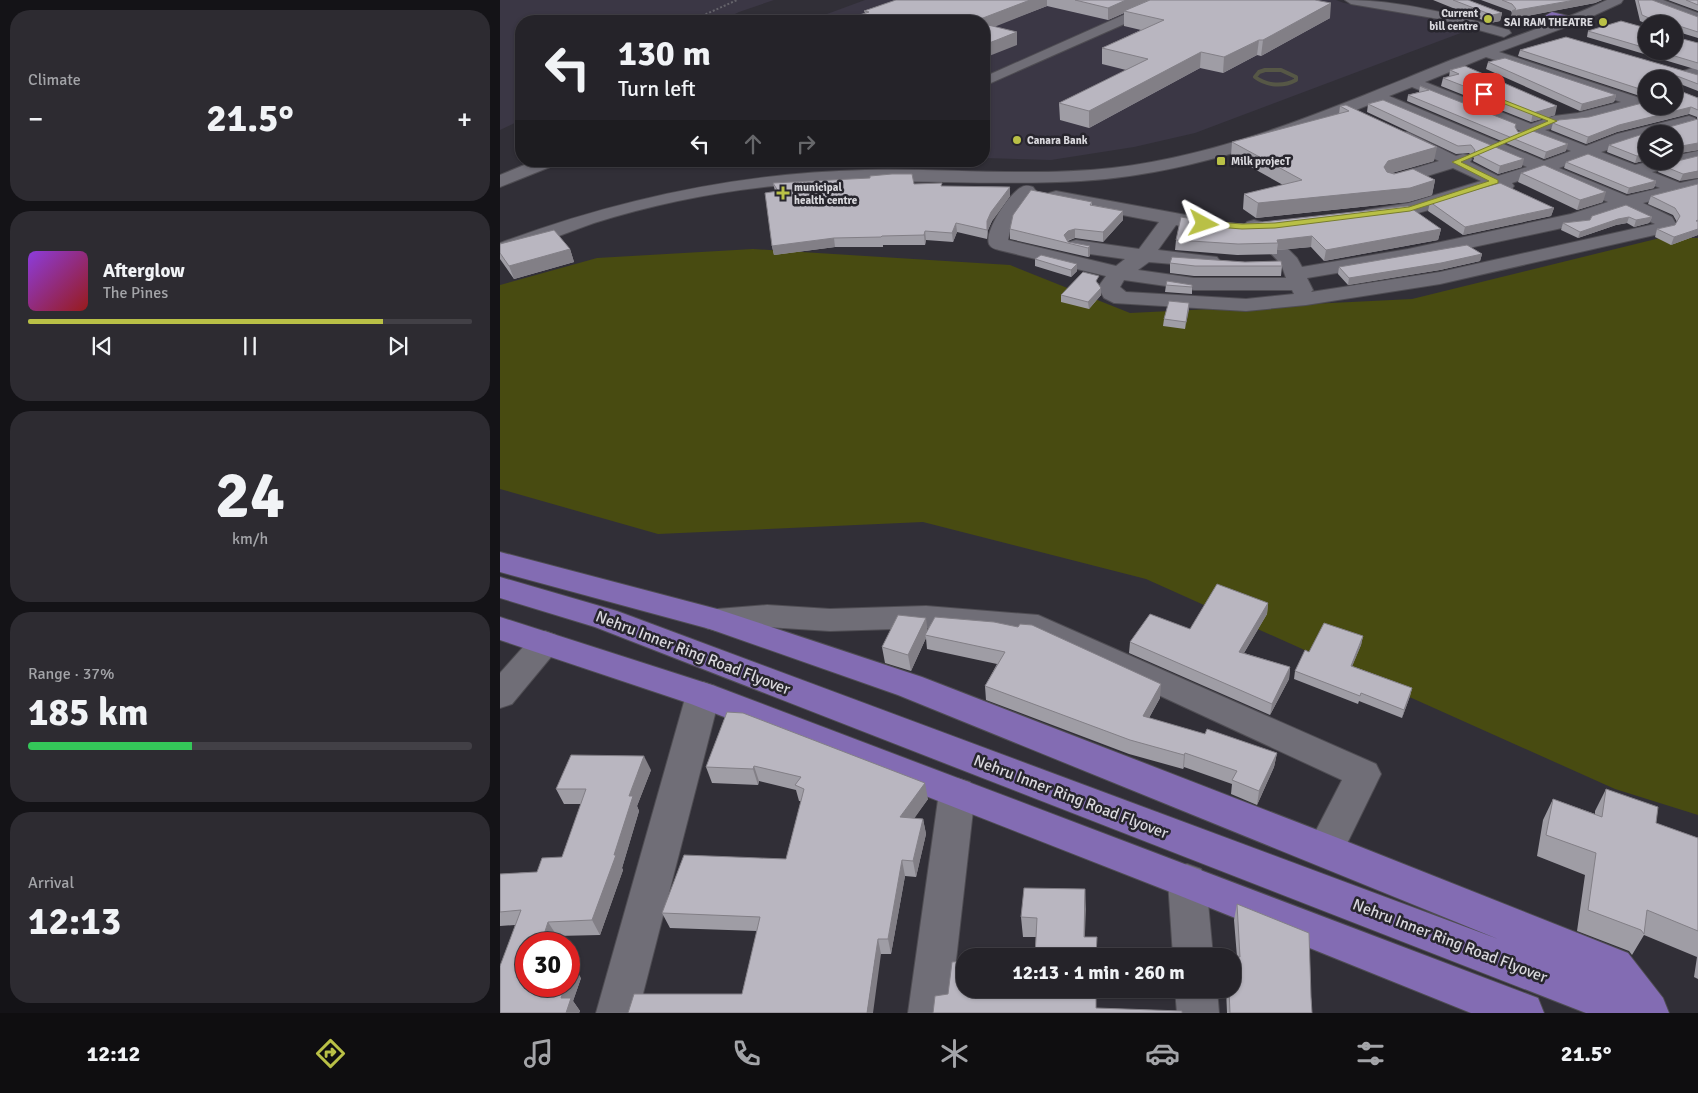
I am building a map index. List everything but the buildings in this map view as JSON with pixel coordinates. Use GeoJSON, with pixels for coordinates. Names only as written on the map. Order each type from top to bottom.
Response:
{"type":"FeatureCollection","features":[{"type":"Feature","properties":{"kind":"main road"},"geometry":{"type":"LineString","coordinates":[[500,562],[717,620],[910,686],[1325,850],[1612,967],[1648,1013]]}},
{"type":"Feature","properties":{"kind":"main road","name":"Nehru Inner Ring Road Flyover"},"geometry":{"type":"LineString","coordinates":[[500,587],[606,620],[1640,1013]]}},
{"type":"Feature","properties":{"kind":"main road"},"geometry":{"type":"LineString","coordinates":[[500,628],[703,695],[1187,881],[1522,1013]]}},
{"type":"Feature","properties":{"kind":"street"},"geometry":{"type":"LineString","coordinates":[[990,79],[1168,0]]}},
{"type":"Feature","properties":{"kind":"street"},"geometry":{"type":"LineString","coordinates":[[1351,0],[1456,18],[1504,32]]}},
{"type":"Feature","properties":{"kind":"street"},"geometry":{"type":"LineString","coordinates":[[1445,0],[1456,18]]}},
{"type":"Feature","properties":{"kind":"street"},"geometry":{"type":"LineString","coordinates":[[1377,97],[1625,202],[1664,221],[1665,227],[1440,278],[1194,284],[1119,273],[1006,246],[999,243],[997,238],[1008,213],[1029,184],[1187,161],[1346,110],[1456,63],[1519,41],[1549,24],[1590,6],[1617,0]]}},
{"type":"Feature","properties":{"kind":"street"},"geometry":{"type":"LineString","coordinates":[[1652,0],[1698,18]]}},
{"type":"Feature","properties":{"kind":"street"},"geometry":{"type":"LineString","coordinates":[[1590,6],[1610,18]]}},
{"type":"Feature","properties":{"kind":"street"},"geometry":{"type":"LineString","coordinates":[[948,167],[1060,166],[1091,163],[1190,147],[1270,123],[1370,86],[1461,46],[1504,32],[1549,24],[1568,29],[1590,6]]}},
{"type":"Feature","properties":{"kind":"street"},"geometry":{"type":"LineString","coordinates":[[1519,41],[1537,46]]}},
{"type":"Feature","properties":{"kind":"street"},"geometry":{"type":"LineString","coordinates":[[1485,52],[1638,100]]}},
{"type":"Feature","properties":{"kind":"street"},"geometry":{"type":"LineString","coordinates":[[1456,63],[1474,71]]}},
{"type":"Feature","properties":{"kind":"street"},"geometry":{"type":"LineString","coordinates":[[1432,74],[1449,80]]}},
{"type":"Feature","properties":{"kind":"street"},"geometry":{"type":"LineString","coordinates":[[1683,79],[1695,74]]}},
{"type":"Feature","properties":{"kind":"street"},"geometry":{"type":"LineString","coordinates":[[1412,82],[1677,188]]}},
{"type":"Feature","properties":{"kind":"street"},"geometry":{"type":"LineString","coordinates":[[1579,118],[1638,105]]}},
{"type":"Feature","properties":{"kind":"street"},"geometry":{"type":"LineString","coordinates":[[1346,110],[1363,118]]}},
{"type":"Feature","properties":{"kind":"street"},"geometry":{"type":"LineString","coordinates":[[1528,111],[1579,118],[1638,145]]}},
{"type":"Feature","properties":{"kind":"street"},"geometry":{"type":"LineString","coordinates":[[1392,181],[1456,162],[1530,130],[1553,114]]}},
{"type":"Feature","properties":{"kind":"street"},"geometry":{"type":"LineString","coordinates":[[1674,115],[1693,123]]}},
{"type":"Feature","properties":{"kind":"street"},"geometry":{"type":"LineString","coordinates":[[1352,216],[1410,209],[1544,167],[1623,138],[1693,123]]}},
{"type":"Feature","properties":{"kind":"street"},"geometry":{"type":"LineString","coordinates":[[1388,130],[1522,194]]}},
{"type":"Feature","properties":{"kind":"street"},"geometry":{"type":"LineString","coordinates":[[1683,158],[1698,156]]}},
{"type":"Feature","properties":{"kind":"street"},"geometry":{"type":"LineString","coordinates":[[1683,163],[1698,168]]}},
{"type":"Feature","properties":{"kind":"street"},"geometry":{"type":"LineString","coordinates":[[500,182],[535,167]]}},
{"type":"Feature","properties":{"kind":"street"},"geometry":{"type":"LineString","coordinates":[[612,195],[727,171],[764,167]]}},
{"type":"Feature","properties":{"kind":"street"},"geometry":{"type":"LineString","coordinates":[[1633,171],[1638,170]]}},
{"type":"Feature","properties":{"kind":"street"},"geometry":{"type":"LineString","coordinates":[[500,250],[537,236],[653,201],[713,188],[782,179],[870,175],[1029,184],[1170,219],[1204,224]]}},
{"type":"Feature","properties":{"kind":"street"},"geometry":{"type":"LineString","coordinates":[[1261,264],[1298,280],[1576,219],[1625,202],[1698,184]]}},
{"type":"Feature","properties":{"kind":"street"},"geometry":{"type":"LineString","coordinates":[[1549,207],[1618,239]]}},
{"type":"Feature","properties":{"kind":"street"},"geometry":{"type":"LineString","coordinates":[[1410,209],[1461,244]]}},
{"type":"Feature","properties":{"kind":"street"},"geometry":{"type":"LineString","coordinates":[[1119,273],[1144,255],[1170,219]]}},
{"type":"Feature","properties":{"kind":"street"},"geometry":{"type":"LineString","coordinates":[[1233,226],[1275,226]]}},
{"type":"Feature","properties":{"kind":"street"},"geometry":{"type":"LineString","coordinates":[[1254,226],[1298,280]]}},
{"type":"Feature","properties":{"kind":"street"},"geometry":{"type":"LineString","coordinates":[[998,233],[1121,253],[1232,263]]}},
{"type":"Feature","properties":{"kind":"street"},"geometry":{"type":"LineString","coordinates":[[717,620],[767,616],[830,620],[926,617],[1038,626],[1364,774],[1325,850]]}},
{"type":"Feature","properties":{"kind":"street"},"geometry":{"type":"LineString","coordinates":[[500,695],[546,643]]}},
{"type":"Feature","properties":{"kind":"street"},"geometry":{"type":"LineString","coordinates":[[617,1013],[703,695]]}},
{"type":"Feature","properties":{"kind":"street"},"geometry":{"type":"LineString","coordinates":[[930,1013],[957,793]]}},
{"type":"Feature","properties":{"kind":"street"},"geometry":{"type":"LineString","coordinates":[[1187,881],[1192,948]]}},
{"type":"Feature","properties":{"kind":"street"},"geometry":{"type":"LineString","coordinates":[[1197,998],[1198,1013]]}},
{"type":"Feature","properties":{"kind":"path"},"geometry":{"type":"LineString","coordinates":[[704,15],[737,0]]}},
{"type":"Feature","properties":{"kind":"shaded area"},"geometry":{"type":"Polygon","coordinates":[[[500,0],[774,0],[733,15],[515,15],[515,123],[500,130],[500,0]]]}},
{"type":"Feature","properties":{"kind":"shaded area"},"geometry":{"type":"Polygon","coordinates":[[[865,0],[1336,0],[1344,3],[1440,17],[1474,28],[1195,133],[1134,147],[1051,160],[990,158],[990,15],[824,15],[865,0]]]}},
{"type":"Feature","properties":{"kind":"shaded area"},"geometry":{"type":"Polygon","coordinates":[[[1660,238],[1698,238],[1698,815],[1615,789],[1146,579],[923,522],[658,534],[500,489],[500,285],[597,258],[753,249],[1010,265],[1130,313],[1412,299],[1660,238]]]}},
{"type":"Feature","properties":{"kind":"waterway"},"geometry":{"type":"LineString","coordinates":[[1265,70],[1281,70],[1296,77],[1296,80],[1286,84],[1270,84],[1255,77],[1259,72],[1265,70]]}},
{"type":"Feature","properties":{"kind":"place","name":"Current bill centre"},"geometry":{"type":"Point","coordinates":[1488,19]}},
{"type":"Feature","properties":{"kind":"place","name":"SAI RAM THEATRE"},"geometry":{"type":"Point","coordinates":[1603,22]}},
{"type":"Feature","properties":{"kind":"place","name":"Canara Bank"},"geometry":{"type":"Point","coordinates":[1017,140]}},
{"type":"Feature","properties":{"kind":"place","name":"Milk projecT"},"geometry":{"type":"Point","coordinates":[1221,161]}},
{"type":"Feature","properties":{"kind":"place","name":"municipal health centre"},"geometry":{"type":"Point","coordinates":[783,193]}},
{"type":"Feature","properties":{"kind":"route"},"geometry":{"type":"LineString","coordinates":[[1204,224],[1242,227],[1275,226],[1410,209],[1495,182],[1456,162],[1554,121],[1484,94]]}}]}
